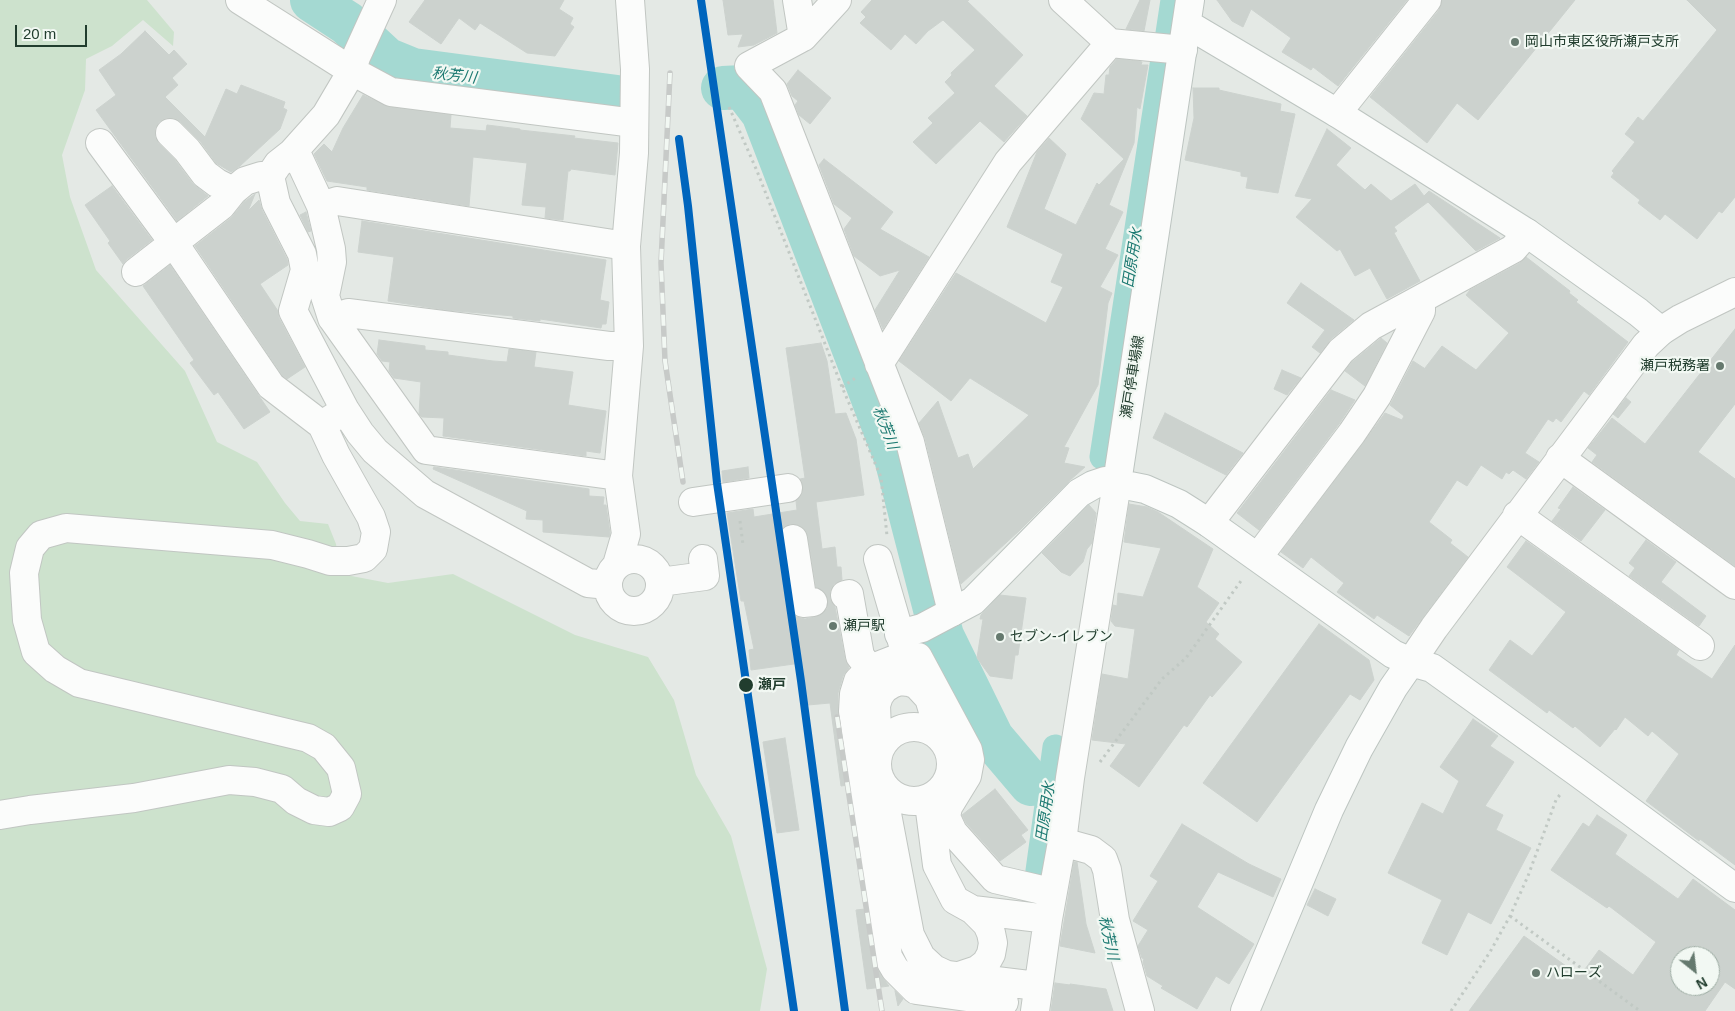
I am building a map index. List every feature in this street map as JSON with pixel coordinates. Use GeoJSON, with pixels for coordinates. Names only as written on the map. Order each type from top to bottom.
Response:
{"type":"FeatureCollection","features":[{"type":"Feature","properties":{"kind":"street"},"geometry":{"type":"LineString","coordinates":[[240,0],[354,64],[391,92],[634,123]]}},
{"type":"Feature","properties":{"kind":"street"},"geometry":{"type":"LineString","coordinates":[[382,0],[354,64],[326,115],[292,153],[278,164],[270,176],[276,203],[302,254],[305,270],[293,312],[345,410],[360,433],[375,450],[425,494],[588,583],[612,575],[628,560],[636,560],[652,572],[705,576],[703,559]]}},
{"type":"Feature","properties":{"kind":"street"},"geometry":{"type":"LineString","coordinates":[[626,534],[612,575],[609,593],[618,606],[634,611],[642,610],[650,606],[656,599],[659,591],[652,572],[626,534],[618,476],[629,346],[626,246],[634,153],[636,69],[630,0]]}},
{"type":"Feature","properties":{"kind":"street"},"geometry":{"type":"LineString","coordinates":[[797,0],[803,37]]}},
{"type":"Feature","properties":{"kind":"street"},"geometry":{"type":"LineString","coordinates":[[838,0],[803,37],[749,66],[773,91],[910,442],[952,612]]}},
{"type":"Feature","properties":{"kind":"street"},"geometry":{"type":"LineString","coordinates":[[1063,0],[1110,43]]}},
{"type":"Feature","properties":{"kind":"street"},"geometry":{"type":"LineString","coordinates":[[1337,113],[1427,0]]}},
{"type":"Feature","properties":{"kind":"street"},"geometry":{"type":"LineString","coordinates":[[879,364],[1008,162],[1110,43],[1187,24],[1337,113],[1528,232],[1638,312],[1661,331]]}},
{"type":"Feature","properties":{"kind":"street","name":"瀬戸停車場線"},"geometry":{"type":"LineString","coordinates":[[1036,999],[1062,842],[1070,778],[1187,24]]}},
{"type":"Feature","properties":{"kind":"street"},"geometry":{"type":"LineString","coordinates":[[170,133],[187,150],[206,174],[217,183],[232,191]]}},
{"type":"Feature","properties":{"kind":"street"},"geometry":{"type":"LineString","coordinates":[[0,815],[134,798],[229,780],[255,782],[282,789],[296,801],[314,810],[329,812],[340,807],[347,794],[341,768],[324,747],[308,738],[79,683],[55,669],[36,652],[27,620],[24,573],[30,548],[41,535],[66,528],[272,546],[308,554],[330,562],[348,562],[364,558],[373,549],[376,532],[371,517],[322,425],[271,386],[172,242],[100,143]]}},
{"type":"Feature","properties":{"kind":"street"},"geometry":{"type":"LineString","coordinates":[[292,153],[298,159],[321,206],[331,249],[332,262],[325,296],[332,318],[426,450],[618,476]]}},
{"type":"Feature","properties":{"kind":"street"},"geometry":{"type":"LineString","coordinates":[[136,272],[172,242],[221,206],[232,191],[245,181],[261,176],[270,176]]}},
{"type":"Feature","properties":{"kind":"street"},"geometry":{"type":"LineString","coordinates":[[321,206],[337,201],[626,246]]}},
{"type":"Feature","properties":{"kind":"street"},"geometry":{"type":"LineString","coordinates":[[1209,524],[1341,351],[1371,326],[1513,249],[1528,232]]}},
{"type":"Feature","properties":{"kind":"street"},"geometry":{"type":"LineString","coordinates":[[1245,1011],[1329,810],[1358,748],[1393,688],[1434,628],[1646,345],[1661,331],[1680,319],[1735,292]]}},
{"type":"Feature","properties":{"kind":"street"},"geometry":{"type":"LineString","coordinates":[[1258,557],[1352,433],[1376,396],[1421,311],[1421,300]]}},
{"type":"Feature","properties":{"kind":"street"},"geometry":{"type":"LineString","coordinates":[[332,318],[348,313],[600,345],[629,346]]}},
{"type":"Feature","properties":{"kind":"street"},"geometry":{"type":"LineString","coordinates":[[322,425],[345,410]]}},
{"type":"Feature","properties":{"kind":"street"},"geometry":{"type":"LineString","coordinates":[[1560,458],[1735,585]]}},
{"type":"Feature","properties":{"kind":"street"},"geometry":{"type":"LineString","coordinates":[[1004,1002],[916,990],[895,969],[888,957],[853,711],[854,694],[858,681],[902,655],[952,612],[973,601],[1080,493],[1092,485],[1105,481],[1145,489],[1179,504],[1258,557],[1394,654],[1411,662],[1432,668],[1735,888]]}},
{"type":"Feature","properties":{"kind":"street"},"geometry":{"type":"LineString","coordinates":[[693,502],[788,488]]}},
{"type":"Feature","properties":{"kind":"street"},"geometry":{"type":"LineString","coordinates":[[1518,515],[1700,646]]}},
{"type":"Feature","properties":{"kind":"street"},"geometry":{"type":"LineString","coordinates":[[792,539],[803,603],[813,602]]}},
{"type":"Feature","properties":{"kind":"street"},"geometry":{"type":"LineString","coordinates":[[878,559],[902,655],[918,685],[929,698],[950,756],[950,774],[946,784],[938,793],[930,811],[936,865],[955,900],[973,910],[987,924],[993,943],[991,954],[986,963],[978,970],[956,976]]}},
{"type":"Feature","properties":{"kind":"street"},"geometry":{"type":"LineString","coordinates":[[844,595],[849,594],[860,656],[902,655]]}},
{"type":"Feature","properties":{"kind":"street"},"geometry":{"type":"LineString","coordinates":[[902,655],[892,684],[878,696],[875,714],[880,768],[910,935],[921,957],[934,969],[947,975],[1036,999]]}},
{"type":"Feature","properties":{"kind":"street"},"geometry":{"type":"LineString","coordinates":[[902,655],[968,750],[970,760],[967,776],[948,807],[946,817],[953,832],[996,879],[1042,890]]}},
{"type":"Feature","properties":{"kind":"street"},"geometry":{"type":"LineString","coordinates":[[938,793],[918,801],[896,797],[888,790],[880,768],[883,745],[890,736],[906,729],[924,728],[943,740]]}},
{"type":"Feature","properties":{"kind":"street"},"geometry":{"type":"LineString","coordinates":[[1062,842],[1090,850],[1103,859],[1107,870],[1115,920],[1140,1011]]}},
{"type":"Feature","properties":{"kind":"street"},"geometry":{"type":"LineString","coordinates":[[973,910],[1048,919]]}},
{"type":"Feature","properties":{"kind":"path"},"geometry":{"type":"LineString","coordinates":[[729,107],[842,387],[881,477],[888,534],[878,559]]}},
{"type":"Feature","properties":{"kind":"path"},"geometry":{"type":"LineString","coordinates":[[1070,778],[1094,770],[1162,679],[1186,658],[1258,557]]}},
{"type":"Feature","properties":{"kind":"path"},"geometry":{"type":"LineString","coordinates":[[1451,1011],[1490,952],[1510,916],[1528,876],[1556,800],[1577,772]]}},
{"type":"Feature","properties":{"kind":"path"},"geometry":{"type":"LineString","coordinates":[[1510,916],[1640,1011]]}},
{"type":"Feature","properties":{"kind":"green space"},"geometry":{"type":"Polygon","coordinates":[[[0,0],[147,0],[174,32],[173,46],[143,20],[112,46],[86,59],[85,90],[62,155],[70,197],[96,270],[185,371],[217,442],[257,462],[285,503],[300,521],[328,524],[336,544],[341,574],[388,583],[453,574],[575,635],[648,657],[674,700],[696,775],[731,836],[767,969],[760,1011],[0,1011],[0,0]]]}},
{"type":"Feature","properties":{"kind":"building"},"geometry":{"type":"Polygon","coordinates":[[[425,0],[564,0],[559,9],[573,18],[570,24],[574,27],[555,56],[527,53],[480,23],[475,30],[459,18],[441,44],[409,22],[425,0]]]}},
{"type":"Feature","properties":{"kind":"building"},"geometry":{"type":"Polygon","coordinates":[[[723,0],[773,0],[777,33],[754,45],[738,47],[743,34],[728,35],[723,0]]]}},
{"type":"Feature","properties":{"kind":"building"},"geometry":{"type":"Polygon","coordinates":[[[872,0],[969,0],[967,1],[1023,55],[994,86],[1027,116],[1004,142],[980,121],[936,164],[913,142],[933,123],[928,118],[955,93],[945,82],[952,75],[951,73],[975,50],[943,20],[928,31],[916,44],[905,34],[891,50],[860,23],[866,17],[861,12],[872,0]]]}},
{"type":"Feature","properties":{"kind":"building"},"geometry":{"type":"Polygon","coordinates":[[[1140,0],[1150,0],[1144,31],[1126,29],[1140,0]]]}},
{"type":"Feature","properties":{"kind":"building"},"geometry":{"type":"Polygon","coordinates":[[[1217,0],[1407,0],[1338,86],[1313,67],[1311,70],[1282,52],[1291,38],[1251,9],[1243,27],[1232,21],[1217,0]]]}},
{"type":"Feature","properties":{"kind":"building"},"geometry":{"type":"Polygon","coordinates":[[[1442,0],[1575,0],[1478,120],[1457,103],[1427,143],[1370,97],[1439,10],[1442,0]]]}},
{"type":"Feature","properties":{"kind":"building"},"geometry":{"type":"Polygon","coordinates":[[[1687,0],[1735,0],[1735,197],[1722,213],[1719,211],[1697,239],[1665,214],[1660,220],[1638,203],[1640,200],[1611,177],[1614,173],[1612,171],[1635,142],[1625,134],[1638,117],[1643,121],[1717,30],[1687,0]]]}},
{"type":"Feature","properties":{"kind":"building"},"geometry":{"type":"Polygon","coordinates":[[[145,31],[169,55],[174,50],[187,64],[172,78],[178,85],[165,97],[205,137],[226,89],[237,94],[241,85],[285,102],[283,108],[287,110],[280,129],[231,172],[216,163],[200,141],[181,122],[174,118],[166,118],[159,122],[155,129],[155,137],[159,144],[175,160],[193,184],[208,196],[177,221],[96,110],[116,95],[99,70],[121,54],[145,31]]]}},
{"type":"Feature","properties":{"kind":"building"},"geometry":{"type":"Polygon","coordinates":[[[1117,59],[1138,61],[1142,62],[1141,65],[1148,65],[1140,109],[1137,107],[1134,143],[1109,205],[1123,212],[1105,249],[1118,255],[1100,287],[1112,293],[1108,303],[1098,385],[1064,447],[1069,448],[1064,463],[1085,467],[961,584],[925,438],[919,423],[938,401],[958,458],[968,454],[973,469],[1029,415],[970,378],[951,401],[899,361],[956,273],[1046,323],[1063,287],[1051,282],[1063,254],[1007,227],[1037,152],[1049,138],[1066,154],[1044,209],[1076,225],[1097,183],[1099,185],[1124,159],[1081,119],[1094,93],[1104,94],[1106,75],[1109,75],[1110,67],[1117,59]]]}},
{"type":"Feature","properties":{"kind":"building"},"geometry":{"type":"Polygon","coordinates":[[[798,70],[831,98],[810,124],[799,115],[795,105],[798,101],[792,96],[787,84],[798,70]]]}},
{"type":"Feature","properties":{"kind":"building"},"geometry":{"type":"Polygon","coordinates":[[[1193,88],[1219,88],[1219,90],[1281,104],[1280,111],[1295,114],[1278,193],[1246,188],[1248,177],[1241,176],[1241,172],[1185,160],[1194,118],[1193,88]]]}},
{"type":"Feature","properties":{"kind":"building"},"geometry":{"type":"Polygon","coordinates":[[[363,95],[389,107],[451,115],[450,128],[486,131],[487,125],[618,143],[615,175],[571,169],[568,171],[563,220],[545,218],[546,207],[522,205],[527,163],[473,157],[469,206],[367,190],[367,187],[327,181],[314,154],[324,144],[332,152],[343,128],[363,95]]]}},
{"type":"Feature","properties":{"kind":"building"},"geometry":{"type":"Polygon","coordinates":[[[1327,129],[1351,148],[1336,165],[1365,190],[1371,184],[1391,201],[1415,184],[1424,196],[1429,191],[1500,238],[1476,251],[1428,202],[1394,227],[1397,231],[1394,233],[1420,281],[1387,299],[1370,268],[1355,276],[1340,249],[1337,251],[1296,217],[1312,199],[1295,196],[1327,129]]]}},
{"type":"Feature","properties":{"kind":"building"},"geometry":{"type":"Polygon","coordinates":[[[824,159],[893,212],[880,229],[929,257],[883,329],[875,310],[900,270],[880,276],[854,256],[844,229],[852,218],[834,204],[819,165],[824,159]]]}},
{"type":"Feature","properties":{"kind":"building"},"geometry":{"type":"Polygon","coordinates":[[[112,186],[152,240],[123,264],[108,243],[110,241],[85,205],[112,186]]]}},
{"type":"Feature","properties":{"kind":"building"},"geometry":{"type":"Polygon","coordinates":[[[255,194],[248,211],[259,200],[262,210],[287,259],[288,265],[260,284],[278,311],[279,318],[305,367],[287,379],[282,375],[195,246],[231,218],[244,202],[255,194]]]}},
{"type":"Feature","properties":{"kind":"building"},"geometry":{"type":"Polygon","coordinates":[[[306,212],[311,231],[308,232],[300,215],[306,212]]]}},
{"type":"Feature","properties":{"kind":"building"},"geometry":{"type":"Polygon","coordinates":[[[362,221],[606,260],[600,300],[609,302],[606,324],[602,324],[601,328],[540,319],[540,321],[513,318],[513,316],[446,310],[388,301],[394,257],[358,252],[362,221]]]}},
{"type":"Feature","properties":{"kind":"building"},"geometry":{"type":"Polygon","coordinates":[[[1526,257],[1570,291],[1569,293],[1578,300],[1576,302],[1628,342],[1589,395],[1584,391],[1561,422],[1556,418],[1553,422],[1548,419],[1525,453],[1539,462],[1526,479],[1513,470],[1509,474],[1506,472],[1502,479],[1481,465],[1467,486],[1457,480],[1429,522],[1452,540],[1450,543],[1468,557],[1409,636],[1377,615],[1374,619],[1337,592],[1344,583],[1311,557],[1303,568],[1281,552],[1385,413],[1402,420],[1404,416],[1390,405],[1413,361],[1427,370],[1425,368],[1442,346],[1476,370],[1509,333],[1466,295],[1470,290],[1520,263],[1526,257]]]}},
{"type":"Feature","properties":{"kind":"building"},"geometry":{"type":"Polygon","coordinates":[[[170,265],[270,412],[244,429],[218,392],[214,395],[190,363],[194,360],[143,286],[170,265]]]}},
{"type":"Feature","properties":{"kind":"building"},"geometry":{"type":"Polygon","coordinates":[[[1301,283],[1354,320],[1331,339],[1320,353],[1312,347],[1325,330],[1287,303],[1301,283]]]}},
{"type":"Feature","properties":{"kind":"building"},"geometry":{"type":"Polygon","coordinates":[[[1735,329],[1735,404],[1698,452],[1735,479],[1735,566],[1592,462],[1597,455],[1588,448],[1612,418],[1645,444],[1735,329]]]}},
{"type":"Feature","properties":{"kind":"building"},"geometry":{"type":"Polygon","coordinates":[[[1381,338],[1387,343],[1365,386],[1345,371],[1352,362],[1381,338]]]}},
{"type":"Feature","properties":{"kind":"building"},"geometry":{"type":"Polygon","coordinates":[[[379,340],[425,346],[425,350],[448,352],[448,355],[493,361],[507,362],[509,349],[536,352],[534,367],[573,372],[568,405],[606,411],[600,453],[586,451],[586,456],[443,436],[444,418],[422,417],[419,414],[421,382],[394,378],[389,371],[390,362],[382,361],[377,354],[379,340]]]}},
{"type":"Feature","properties":{"kind":"building"},"geometry":{"type":"Polygon","coordinates":[[[821,343],[827,361],[835,414],[846,413],[856,439],[864,495],[816,502],[822,549],[835,547],[837,567],[841,567],[842,580],[834,584],[830,591],[830,598],[835,607],[845,659],[849,668],[843,676],[838,693],[838,713],[848,785],[841,786],[830,703],[808,705],[801,663],[751,670],[749,650],[754,649],[744,601],[741,601],[727,513],[753,509],[754,517],[797,510],[796,501],[802,494],[803,486],[800,479],[805,478],[786,348],[821,343]],[[790,524],[783,527],[779,533],[778,541],[790,612],[796,617],[805,619],[822,614],[827,609],[828,600],[825,593],[816,587],[808,537],[805,530],[799,525],[790,524]]]}},
{"type":"Feature","properties":{"kind":"building"},"geometry":{"type":"Polygon","coordinates":[[[1282,370],[1301,378],[1287,395],[1274,389],[1282,370]]]}},
{"type":"Feature","properties":{"kind":"building"},"geometry":{"type":"Polygon","coordinates":[[[1331,390],[1355,400],[1259,530],[1237,513],[1331,390]]]}},
{"type":"Feature","properties":{"kind":"building"},"geometry":{"type":"Polygon","coordinates":[[[1626,398],[1631,402],[1618,418],[1613,414],[1626,398]]]}},
{"type":"Feature","properties":{"kind":"building"},"geometry":{"type":"Polygon","coordinates":[[[1165,413],[1243,453],[1226,475],[1153,438],[1165,413]]]}},
{"type":"Feature","properties":{"kind":"building"},"geometry":{"type":"Polygon","coordinates":[[[434,467],[589,489],[589,496],[604,497],[603,505],[606,505],[609,537],[543,532],[543,520],[526,519],[527,511],[433,469],[434,467]]]}},
{"type":"Feature","properties":{"kind":"building"},"geometry":{"type":"Polygon","coordinates":[[[748,467],[749,478],[723,482],[722,471],[748,467]]]}},
{"type":"Feature","properties":{"kind":"building"},"geometry":{"type":"Polygon","coordinates":[[[1573,487],[1605,510],[1581,541],[1552,521],[1561,509],[1558,508],[1573,487]]]}},
{"type":"Feature","properties":{"kind":"building"},"geometry":{"type":"Polygon","coordinates":[[[1129,504],[1147,507],[1158,512],[1213,549],[1197,587],[1219,603],[1206,622],[1219,634],[1215,639],[1242,662],[1212,697],[1210,695],[1187,727],[1184,725],[1139,787],[1110,766],[1126,744],[1092,740],[1102,674],[1128,679],[1135,629],[1115,626],[1111,621],[1113,605],[1117,606],[1118,593],[1143,597],[1161,548],[1124,542],[1129,504]]]}},
{"type":"Feature","properties":{"kind":"building"},"geometry":{"type":"Polygon","coordinates":[[[1089,505],[1096,513],[1092,543],[1087,549],[1083,562],[1070,576],[1061,572],[1042,553],[1089,505]]]}},
{"type":"Feature","properties":{"kind":"building"},"geometry":{"type":"Polygon","coordinates":[[[1646,540],[1676,562],[1661,582],[1706,616],[1699,626],[1629,576],[1635,568],[1629,563],[1646,540]]]}},
{"type":"Feature","properties":{"kind":"building"},"geometry":{"type":"Polygon","coordinates":[[[1526,541],[1679,650],[1676,655],[1712,679],[1735,645],[1735,865],[1700,839],[1699,841],[1646,801],[1679,754],[1652,731],[1648,736],[1625,717],[1600,747],[1575,726],[1573,728],[1549,710],[1547,713],[1489,670],[1510,640],[1532,656],[1566,612],[1507,567],[1526,541]]]}},
{"type":"Feature","properties":{"kind":"building","name":"セブン-イレブン"},"geometry":{"type":"Polygon","coordinates":[[[1000,595],[1026,598],[1018,655],[1015,655],[1012,679],[990,676],[977,658],[983,619],[980,619],[981,615],[1000,595]]]}},
{"type":"Feature","properties":{"kind":"building"},"geometry":{"type":"Polygon","coordinates":[[[1319,624],[1369,660],[1374,680],[1360,700],[1350,694],[1257,822],[1203,783],[1319,624]]]}},
{"type":"Feature","properties":{"kind":"building"},"geometry":{"type":"Polygon","coordinates":[[[1473,719],[1498,736],[1490,746],[1514,762],[1485,806],[1503,815],[1496,830],[1531,848],[1491,924],[1468,912],[1447,955],[1422,943],[1442,900],[1388,873],[1422,803],[1443,814],[1459,781],[1440,767],[1473,719]]]}},
{"type":"Feature","properties":{"kind":"building"},"geometry":{"type":"Polygon","coordinates":[[[785,738],[799,830],[777,833],[763,742],[785,738]]]}},
{"type":"Feature","properties":{"kind":"building"},"geometry":{"type":"Polygon","coordinates":[[[995,789],[1028,830],[1021,835],[1026,842],[1000,861],[966,823],[962,815],[995,789]]]}},
{"type":"Feature","properties":{"kind":"building"},"geometry":{"type":"Polygon","coordinates":[[[1597,815],[1627,835],[1615,854],[1678,899],[1693,879],[1735,910],[1735,989],[1725,982],[1720,989],[1720,946],[1670,946],[1670,996],[1715,996],[1705,1011],[1469,1011],[1524,936],[1580,976],[1599,950],[1633,975],[1656,942],[1609,906],[1607,908],[1551,870],[1583,823],[1589,827],[1597,815]]]}},
{"type":"Feature","properties":{"kind":"building"},"geometry":{"type":"Polygon","coordinates":[[[1182,824],[1249,864],[1281,879],[1273,897],[1218,872],[1197,907],[1254,944],[1229,984],[1216,976],[1197,1009],[1161,988],[1163,986],[1147,976],[1143,962],[1144,959],[1138,946],[1148,930],[1133,921],[1158,881],[1150,876],[1182,824]]]}},
{"type":"Feature","properties":{"kind":"building"},"geometry":{"type":"Polygon","coordinates":[[[1074,862],[1077,862],[1086,924],[1095,953],[1060,946],[1074,862]]]}},
{"type":"Feature","properties":{"kind":"building"},"geometry":{"type":"Polygon","coordinates":[[[1315,889],[1336,899],[1328,916],[1307,905],[1315,889]]]}},
{"type":"Feature","properties":{"kind":"building"},"geometry":{"type":"Polygon","coordinates":[[[865,909],[873,960],[889,986],[867,989],[856,910],[865,909]]]}},
{"type":"Feature","properties":{"kind":"building"},"geometry":{"type":"Polygon","coordinates":[[[1055,983],[1106,989],[1113,1011],[1051,1011],[1055,983]]]}},
{"type":"Feature","properties":{"kind":"building"},"geometry":{"type":"Polygon","coordinates":[[[895,991],[903,999],[898,1006],[895,991]]]}},
{"type":"Feature","properties":{"kind":"waterway","name":"秋芳川"},"geometry":{"type":"LineString","coordinates":[[312,0],[347,23],[386,59],[413,70],[617,97]]}},
{"type":"Feature","properties":{"kind":"waterway","name":"田原用水"},"geometry":{"type":"LineString","coordinates":[[1168,33],[1173,0]]}},
{"type":"Feature","properties":{"kind":"waterway","name":"田原用水"},"geometry":{"type":"LineString","coordinates":[[1102,457],[1163,59]]}},
{"type":"Feature","properties":{"kind":"waterway","name":"秋芳川"},"geometry":{"type":"LineString","coordinates":[[723,88],[743,87],[763,113],[896,458],[942,636],[992,738],[1031,784]]}},
{"type":"Feature","properties":{"kind":"waterway","name":"田原用水"},"geometry":{"type":"LineString","coordinates":[[1037,878],[1055,747]]}},
{"type":"Feature","properties":{"kind":"railway"},"geometry":{"type":"LineString","coordinates":[[670,73],[661,263],[665,361],[683,482]]}},
{"type":"Feature","properties":{"kind":"railway"},"geometry":{"type":"LineString","coordinates":[[837,717],[882,1011]]}},
{"type":"Feature","properties":{"kind":"transit line"},"geometry":{"type":"LineString","coordinates":[[701,0],[801,681],[845,1011]]}},
{"type":"Feature","properties":{"kind":"transit line"},"geometry":{"type":"LineString","coordinates":[[679,139],[688,206],[717,483],[794,1011]]}},
{"type":"Feature","properties":{"kind":"place","name":"岡山市東区役所瀬戸支所"},"geometry":{"type":"Point","coordinates":[1515,42]}},
{"type":"Feature","properties":{"kind":"place","name":"瀬戸税務署"},"geometry":{"type":"Point","coordinates":[1720,366]}},
{"type":"Feature","properties":{"kind":"place","name":"瀬戸駅"},"geometry":{"type":"Point","coordinates":[833,626]}},
{"type":"Feature","properties":{"kind":"place","name":"セブン-イレブン"},"geometry":{"type":"Point","coordinates":[1000,637]}},
{"type":"Feature","properties":{"kind":"place","name":"瀬戸"},"geometry":{"type":"Point","coordinates":[746,685]}},
{"type":"Feature","properties":{"kind":"place","name":"ハローズ"},"geometry":{"type":"Point","coordinates":[1536,973]}}]}
